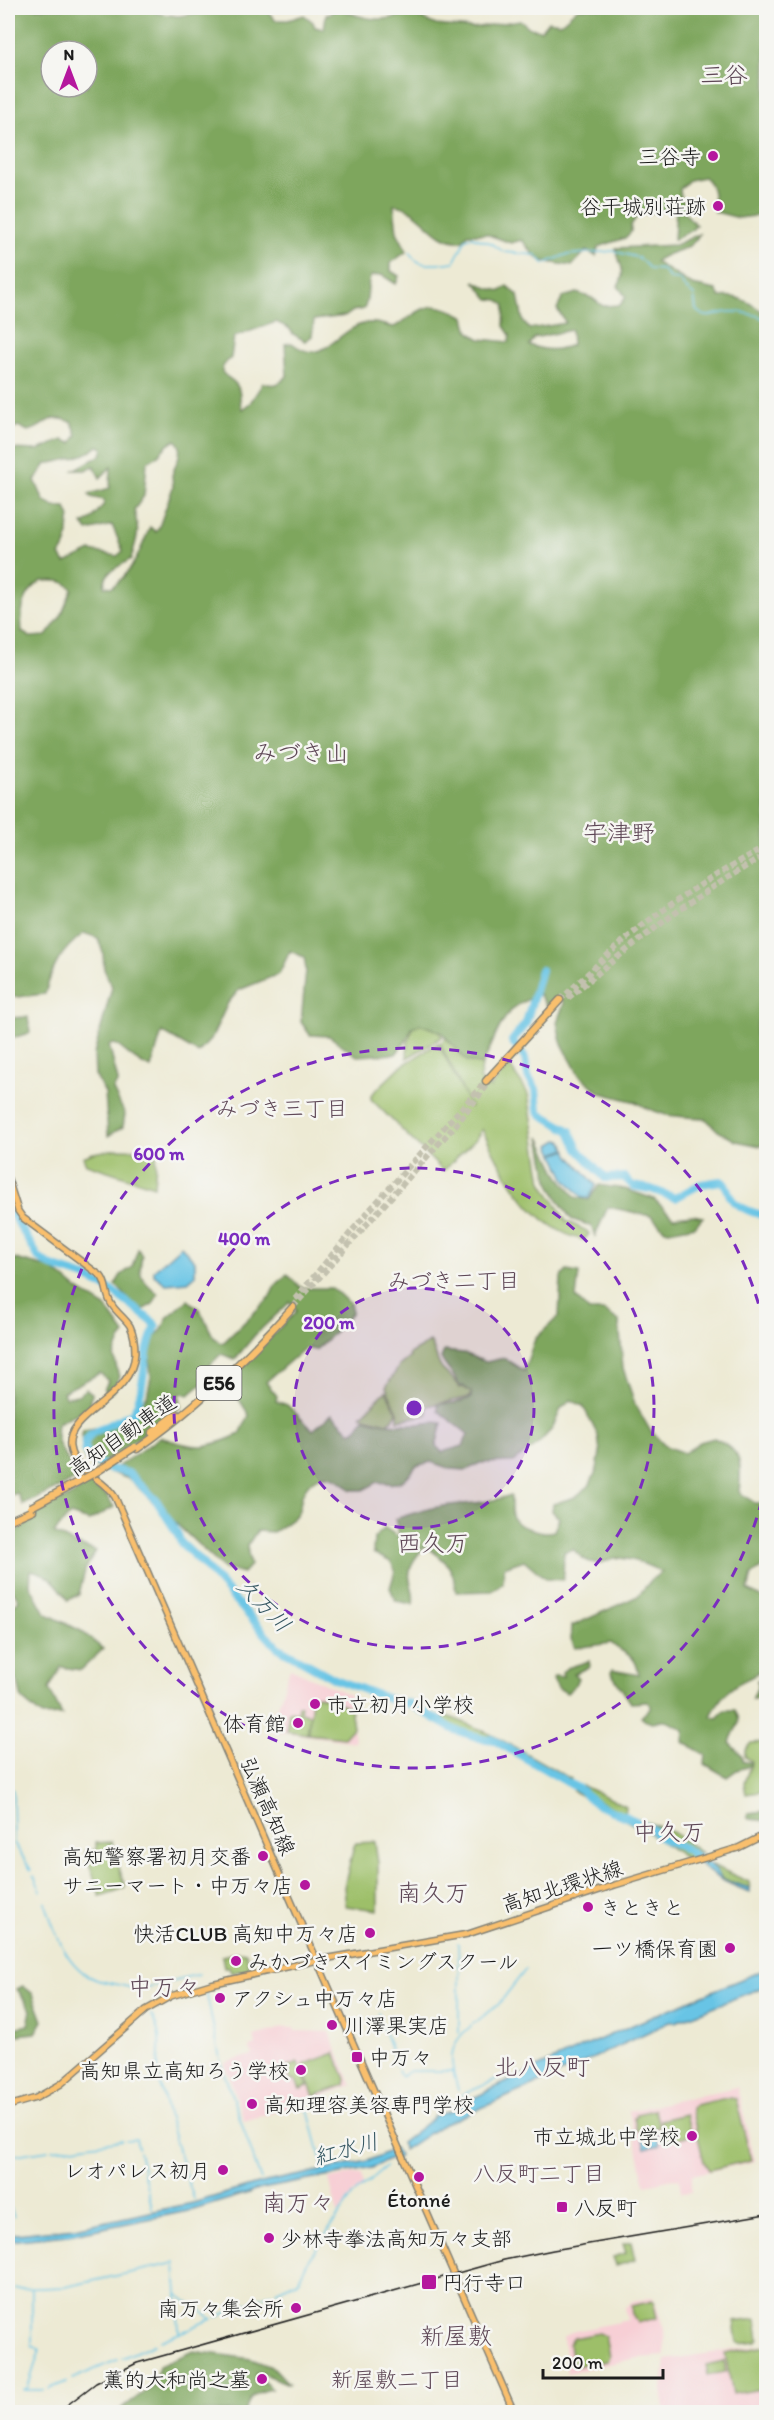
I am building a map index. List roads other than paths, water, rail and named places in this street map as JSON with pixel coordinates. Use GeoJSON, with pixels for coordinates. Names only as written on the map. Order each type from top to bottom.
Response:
{"type":"FeatureCollection","features":[{"type":"Feature","properties":{"kind":"highway"},"geometry":{"type":"LineString","coordinates":[[487,1082],[561,1001]]}},
{"type":"Feature","properties":{"kind":"highway","name":"高知自動車道"},"geometry":{"type":"LineString","coordinates":[[8,1520],[32,1509],[136,1448],[213,1384],[292,1306]]}},
{"type":"Feature","properties":{"kind":"main road","name":"弘瀬高知線"},"geometry":{"type":"LineString","coordinates":[[8,1179],[23,1218],[96,1271],[105,1283],[106,1293],[112,1306],[132,1331],[135,1345],[134,1360],[127,1379],[119,1389],[75,1427],[70,1438],[71,1452],[82,1469],[102,1482],[115,1497],[514,2412]]}},
{"type":"Feature","properties":{"kind":"main road","name":"高知北環状線"},"geometry":{"type":"LineString","coordinates":[[8,2106],[36,2098],[62,2084],[146,2010],[162,2000],[211,1984],[318,1960],[459,1937],[738,1848],[766,1834]]}},
{"type":"Feature","properties":{"kind":"water"},"geometry":{"type":"Polygon","coordinates":[[[558,1140],[563,1141],[566,1149],[554,1154],[550,1145],[558,1140]]]}},
{"type":"Feature","properties":{"kind":"water"},"geometry":{"type":"Polygon","coordinates":[[[567,1150],[596,1185],[589,1198],[583,1198],[566,1180],[554,1155],[567,1150]]]}},
{"type":"Feature","properties":{"kind":"water"},"geometry":{"type":"Polygon","coordinates":[[[181,1246],[195,1261],[195,1276],[188,1282],[166,1284],[154,1275],[154,1270],[181,1246]]]}},
{"type":"Feature","properties":{"kind":"water"},"geometry":{"type":"Polygon","coordinates":[[[692,1851],[713,1867],[723,1880],[750,1888],[750,1892],[724,1881],[709,1872],[692,1851]]]}},
{"type":"Feature","properties":{"kind":"water"},"geometry":{"type":"Polygon","coordinates":[[[766,1969],[766,1986],[675,2022],[669,2022],[564,2072],[440,2126],[404,2150],[401,2143],[433,2116],[458,2109],[465,2102],[577,2050],[766,1969]]]}},
{"type":"Feature","properties":{"kind":"water"},"geometry":{"type":"Polygon","coordinates":[[[657,2133],[660,2145],[645,2148],[642,2137],[657,2133]]]}},
{"type":"Feature","properties":{"kind":"water"},"geometry":{"type":"Polygon","coordinates":[[[395,2148],[399,2156],[394,2161],[393,2158],[372,2168],[262,2189],[193,2210],[68,2235],[8,2241],[8,2235],[75,2228],[193,2203],[261,2183],[368,2161],[395,2148]]]}},
{"type":"Feature","properties":{"kind":"waterway"},"geometry":{"type":"LineString","coordinates":[[410,252],[413,258],[423,263],[454,262],[466,239],[472,237],[491,243],[504,252],[536,255],[544,264],[565,255],[614,251],[639,258],[650,269],[663,270],[670,279],[680,280],[685,288],[694,295],[696,310],[704,316],[737,312],[766,320]]}},
{"type":"Feature","properties":{"kind":"waterway"},"geometry":{"type":"LineString","coordinates":[[541,970],[526,1023],[512,1041],[525,1058],[528,1077],[536,1089],[538,1110],[541,1114],[570,1131],[578,1149],[605,1178],[624,1177],[633,1186],[651,1189],[675,1198],[701,1184],[721,1181],[737,1204],[752,1212],[766,1215]]}},
{"type":"Feature","properties":{"kind":"waterway","name":"久万川"},"geometry":{"type":"LineString","coordinates":[[8,1208],[39,1258],[49,1265],[85,1277],[111,1290],[154,1323],[156,1327],[148,1347],[141,1391],[134,1412],[91,1434],[85,1442],[85,1450],[88,1456],[107,1468],[128,1473],[156,1500],[181,1543],[277,1647],[335,1679],[402,1704],[408,1703],[455,1730],[486,1740],[492,1739],[581,1790],[596,1803],[643,1824],[661,1837],[689,1851],[698,1859]]}},
{"type":"Feature","properties":{"kind":"waterway"},"geometry":{"type":"LineString","coordinates":[[8,1784],[13,1791],[14,1843],[31,1870]]}},
{"type":"Feature","properties":{"kind":"waterway"},"geometry":{"type":"LineString","coordinates":[[34,1876],[41,1891]]}},
{"type":"Feature","properties":{"kind":"waterway"},"geometry":{"type":"LineString","coordinates":[[45,1902],[57,1936],[69,1958],[77,1967],[86,1975],[97,1980],[138,1990]]}},
{"type":"Feature","properties":{"kind":"waterway"},"geometry":{"type":"LineString","coordinates":[[458,1943],[459,1968]]}},
{"type":"Feature","properties":{"kind":"waterway"},"geometry":{"type":"LineString","coordinates":[[473,2024],[498,2005],[526,1969]]}},
{"type":"Feature","properties":{"kind":"waterway"},"geometry":{"type":"LineString","coordinates":[[459,1971],[459,2033]]}},
{"type":"Feature","properties":{"kind":"waterway"},"geometry":{"type":"LineString","coordinates":[[144,1988],[199,1974]]}},
{"type":"Feature","properties":{"kind":"waterway"},"geometry":{"type":"LineString","coordinates":[[206,1991],[221,2064],[261,2180]]}},
{"type":"Feature","properties":{"kind":"waterway"},"geometry":{"type":"LineString","coordinates":[[379,2013],[380,2020]]}},
{"type":"Feature","properties":{"kind":"waterway"},"geometry":{"type":"LineString","coordinates":[[151,2015],[159,2034],[158,2074],[160,2083],[194,2199]]}},
{"type":"Feature","properties":{"kind":"waterway"},"geometry":{"type":"LineString","coordinates":[[382,2025],[397,2066]]}},
{"type":"Feature","properties":{"kind":"waterway"},"geometry":{"type":"LineString","coordinates":[[458,2090],[452,2055],[457,2040],[471,2026]]}},
{"type":"Feature","properties":{"kind":"waterway"},"geometry":{"type":"LineString","coordinates":[[398,2070],[401,2077],[410,2071],[452,2071]]}},
{"type":"Feature","properties":{"kind":"waterway"},"geometry":{"type":"LineString","coordinates":[[461,2095],[506,2076]]}},
{"type":"Feature","properties":{"kind":"waterway","name":"紅水川"},"geometry":{"type":"LineString","coordinates":[[307,2106],[323,2167]]}},
{"type":"Feature","properties":{"kind":"waterway"},"geometry":{"type":"LineString","coordinates":[[126,2140],[136,2139],[138,2148]]}},
{"type":"Feature","properties":{"kind":"waterway"},"geometry":{"type":"LineString","coordinates":[[52,2150],[122,2140]]}},
{"type":"Feature","properties":{"kind":"waterway"},"geometry":{"type":"LineString","coordinates":[[8,2156],[48,2150]]}},
{"type":"Feature","properties":{"kind":"waterway"},"geometry":{"type":"LineString","coordinates":[[139,2152],[143,2169]]}},
{"type":"Feature","properties":{"kind":"waterway"},"geometry":{"type":"LineString","coordinates":[[276,2291],[298,2281],[309,2259],[353,2195],[386,2167]]}},
{"type":"Feature","properties":{"kind":"waterway"},"geometry":{"type":"LineString","coordinates":[[143,2171],[147,2188]]}},
{"type":"Feature","properties":{"kind":"waterway"},"geometry":{"type":"LineString","coordinates":[[148,2191],[152,2208]]}},
{"type":"Feature","properties":{"kind":"waterway"},"geometry":{"type":"LineString","coordinates":[[8,2202],[14,2217]]}},
{"type":"Feature","properties":{"kind":"waterway"},"geometry":{"type":"LineString","coordinates":[[15,2289],[65,2287],[175,2263],[177,2294],[212,2319],[161,2341]]}},
{"type":"Feature","properties":{"kind":"waterway"},"geometry":{"type":"LineString","coordinates":[[8,2294],[11,2294],[11,2289]]}},
{"type":"Feature","properties":{"kind":"waterway"},"geometry":{"type":"LineString","coordinates":[[27,2390],[40,2349],[32,2345],[32,2290]]}},
{"type":"Feature","properties":{"kind":"waterway"},"geometry":{"type":"LineString","coordinates":[[265,2296],[271,2293]]}},
{"type":"Feature","properties":{"kind":"waterway"},"geometry":{"type":"LineString","coordinates":[[177,2295],[179,2332]]}},
{"type":"Feature","properties":{"kind":"waterway"},"geometry":{"type":"LineString","coordinates":[[251,2302],[262,2297]]}},
{"type":"Feature","properties":{"kind":"waterway"},"geometry":{"type":"LineString","coordinates":[[217,2317],[248,2303]]}},
{"type":"Feature","properties":{"kind":"waterway"},"geometry":{"type":"LineString","coordinates":[[122,2358],[154,2344]]}},
{"type":"Feature","properties":{"kind":"waterway"},"geometry":{"type":"LineString","coordinates":[[72,2379],[117,2360]]}},
{"type":"Feature","properties":{"kind":"waterway"},"geometry":{"type":"LineString","coordinates":[[49,2389],[66,2382]]}},
{"type":"Feature","properties":{"kind":"waterway"},"geometry":{"type":"LineString","coordinates":[[24,2390],[44,2390]]}},
{"type":"Feature","properties":{"kind":"tunnel"},"geometry":{"type":"LineString","coordinates":[[560,1000],[623,941],[660,912],[704,882],[766,847]]}},
{"type":"Feature","properties":{"kind":"tunnel"},"geometry":{"type":"LineString","coordinates":[[568,998],[664,922],[739,870],[766,855]]}},
{"type":"Feature","properties":{"kind":"tunnel"},"geometry":{"type":"LineString","coordinates":[[295,1299],[367,1213],[486,1081]]}},
{"type":"Feature","properties":{"kind":"tunnel"},"geometry":{"type":"LineString","coordinates":[[293,1307],[459,1121],[489,1083]]}},
{"type":"Feature","properties":{"kind":"railway"},"geometry":{"type":"LineString","coordinates":[[58,2412],[96,2383],[137,2363],[504,2260],[766,2214]]}},
{"type":"Feature","properties":{"kind":"place","name":"三谷寺"},"geometry":{"type":"Point","coordinates":[713,156]}},
{"type":"Feature","properties":{"kind":"place","name":"谷干城別荘跡"},"geometry":{"type":"Point","coordinates":[718,206]}},
{"type":"Feature","properties":{"kind":"place","name":"市立初月小学校"},"geometry":{"type":"Point","coordinates":[315,1704]}},
{"type":"Feature","properties":{"kind":"place","name":"体育館"},"geometry":{"type":"Point","coordinates":[298,1723]}},
{"type":"Feature","properties":{"kind":"place","name":"高知警察署初月交番"},"geometry":{"type":"Point","coordinates":[263,1856]}},
{"type":"Feature","properties":{"kind":"place","name":"サニーマート・中万々店"},"geometry":{"type":"Point","coordinates":[305,1885]}},
{"type":"Feature","properties":{"kind":"place","name":"きときと"},"geometry":{"type":"Point","coordinates":[588,1907]}},
{"type":"Feature","properties":{"kind":"place","name":"快活CLUB 高知中万々店"},"geometry":{"type":"Point","coordinates":[370,1933]}},
{"type":"Feature","properties":{"kind":"place","name":"一ツ橋保育園"},"geometry":{"type":"Point","coordinates":[730,1948]}},
{"type":"Feature","properties":{"kind":"place","name":"みかづきスイミングスクール"},"geometry":{"type":"Point","coordinates":[236,1961]}},
{"type":"Feature","properties":{"kind":"place","name":"アクシュ中万々店"},"geometry":{"type":"Point","coordinates":[220,1998]}},
{"type":"Feature","properties":{"kind":"place","name":"川澤果実店"},"geometry":{"type":"Point","coordinates":[332,2025]}},
{"type":"Feature","properties":{"kind":"place","name":"中万々"},"geometry":{"type":"Point","coordinates":[357,2057]}},
{"type":"Feature","properties":{"kind":"place","name":"高知県立高知ろう学校"},"geometry":{"type":"Point","coordinates":[301,2070]}},
{"type":"Feature","properties":{"kind":"place","name":"高知理容美容専門学校"},"geometry":{"type":"Point","coordinates":[252,2104]}},
{"type":"Feature","properties":{"kind":"place","name":"市立城北中学校"},"geometry":{"type":"Point","coordinates":[692,2136]}},
{"type":"Feature","properties":{"kind":"place","name":"レオパレス初月"},"geometry":{"type":"Point","coordinates":[223,2170]}},
{"type":"Feature","properties":{"kind":"place","name":"Étonné"},"geometry":{"type":"Point","coordinates":[419,2177]}},
{"type":"Feature","properties":{"kind":"place","name":"八反町"},"geometry":{"type":"Point","coordinates":[562,2207]}},
{"type":"Feature","properties":{"kind":"place","name":"少林寺拳法高知万々支部"},"geometry":{"type":"Point","coordinates":[269,2238]}},
{"type":"Feature","properties":{"kind":"place","name":"円行寺口"},"geometry":{"type":"Point","coordinates":[429,2282]}},
{"type":"Feature","properties":{"kind":"place","name":"南万々集会所"},"geometry":{"type":"Point","coordinates":[296,2308]}},
{"type":"Feature","properties":{"kind":"place","name":"薫的大和尚之墓"},"geometry":{"type":"Point","coordinates":[262,2379]}},
{"type":"Feature","properties":{"kind":"district","name":"三谷"},"geometry":{"type":"Point","coordinates":[724,74]}},
{"type":"Feature","properties":{"kind":"district","name":"みづき山"},"geometry":{"type":"Point","coordinates":[301,752]}},
{"type":"Feature","properties":{"kind":"district","name":"宇津野"},"geometry":{"type":"Point","coordinates":[619,832]}},
{"type":"Feature","properties":{"kind":"district","name":"みづき三丁目"},"geometry":{"type":"Point","coordinates":[282,1108]}},
{"type":"Feature","properties":{"kind":"district","name":"みづき二丁目"},"geometry":{"type":"Point","coordinates":[454,1280]}},
{"type":"Feature","properties":{"kind":"district","name":"西久万"},"geometry":{"type":"Point","coordinates":[433,1542]}},
{"type":"Feature","properties":{"kind":"district","name":"中久万"},"geometry":{"type":"Point","coordinates":[669,1831]}},
{"type":"Feature","properties":{"kind":"district","name":"南久万"},"geometry":{"type":"Point","coordinates":[433,1892]}},
{"type":"Feature","properties":{"kind":"district","name":"中万々"},"geometry":{"type":"Point","coordinates":[164,1986]}},
{"type":"Feature","properties":{"kind":"district","name":"北八反町"},"geometry":{"type":"Point","coordinates":[542,2066]}},
{"type":"Feature","properties":{"kind":"district","name":"八反町二丁目"},"geometry":{"type":"Point","coordinates":[539,2173]}},
{"type":"Feature","properties":{"kind":"district","name":"南万々"},"geometry":{"type":"Point","coordinates":[298,2202]}},
{"type":"Feature","properties":{"kind":"district","name":"新屋敷"},"geometry":{"type":"Point","coordinates":[456,2335]}},
{"type":"Feature","properties":{"kind":"district","name":"新屋敷二丁目"},"geometry":{"type":"Point","coordinates":[397,2379]}}]}
